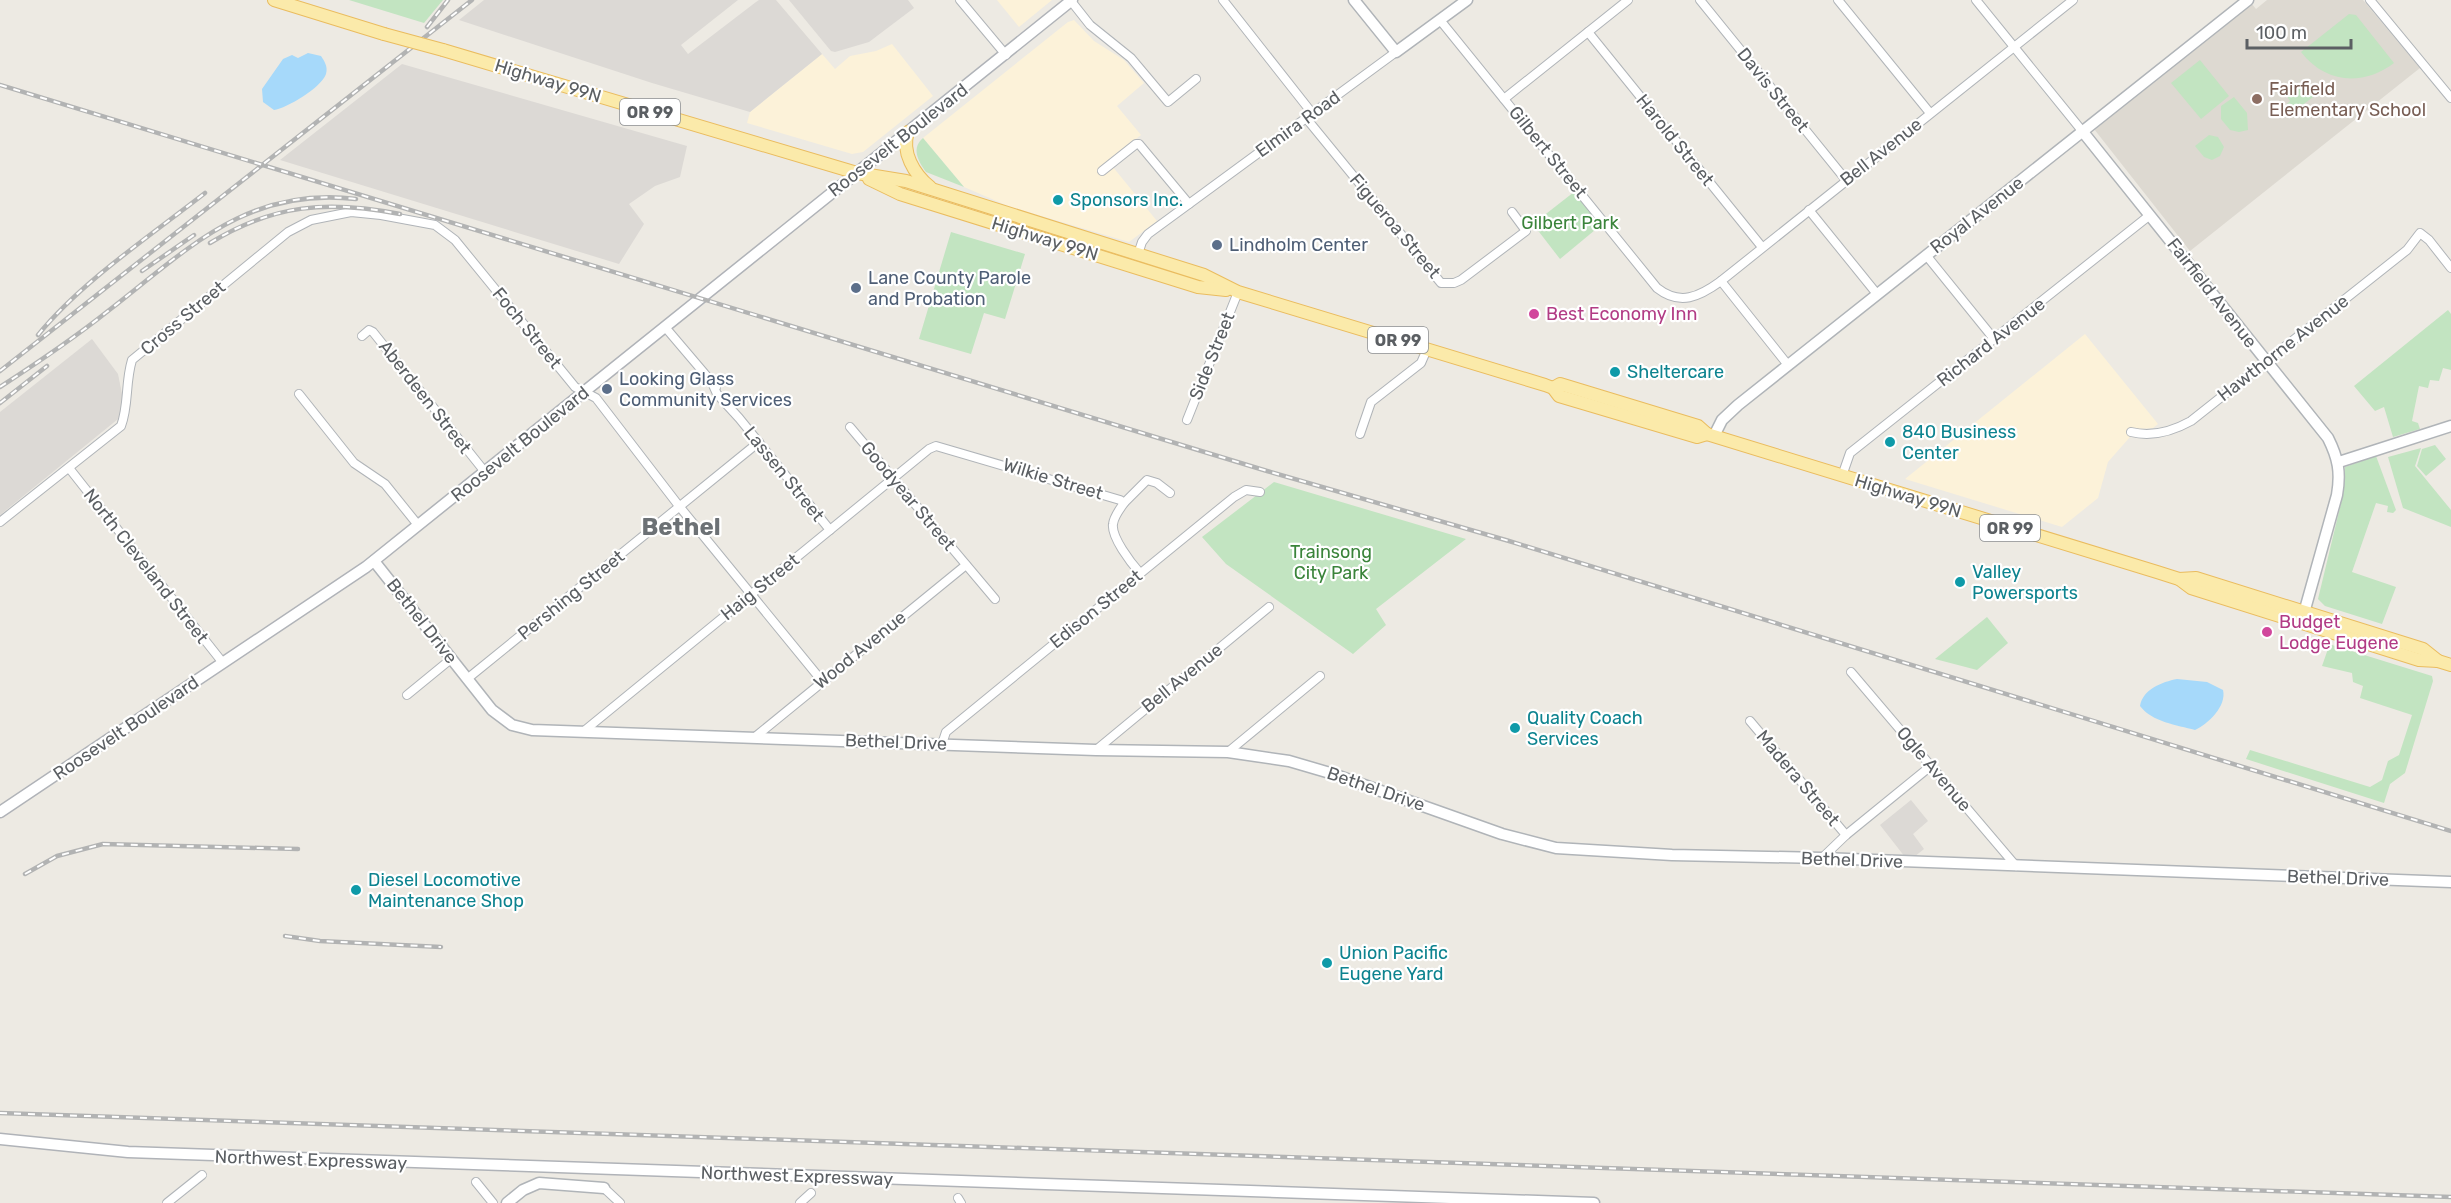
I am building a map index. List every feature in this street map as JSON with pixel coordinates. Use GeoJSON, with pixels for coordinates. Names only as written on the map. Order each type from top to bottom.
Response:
{"type":"FeatureCollection","features":[{"type":"Feature","properties":{"kind":"main road","name":"Highway 99N"},"geometry":{"type":"LineString","coordinates":[[274,0],[857,173],[906,181],[1204,275],[1238,292],[1553,388],[1560,384],[1698,426],[1711,435],[2179,579],[2196,578],[2419,660],[2438,661],[2451,665]]}},
{"type":"Feature","properties":{"kind":"main road"},"geometry":{"type":"LineString","coordinates":[[908,132],[905,149],[915,171],[921,180],[935,191]]}},
{"type":"Feature","properties":{"kind":"main road","name":"Highway 99N"},"geometry":{"type":"LineString","coordinates":[[857,173],[911,198],[1197,287],[1238,292]]}},
{"type":"Feature","properties":{"kind":"street"},"geometry":{"type":"LineString","coordinates":[[960,0],[1006,55]]}},
{"type":"Feature","properties":{"kind":"street"},"geometry":{"type":"LineString","coordinates":[[1071,0],[1090,25],[1131,58],[1168,102],[1196,80]]}},
{"type":"Feature","properties":{"kind":"street","name":"Roosevelt Boulevard"},"geometry":{"type":"LineString","coordinates":[[0,812],[374,561],[1006,55],[1071,0]]}},
{"type":"Feature","properties":{"kind":"street","name":"Figueroa Street"},"geometry":{"type":"LineString","coordinates":[[1223,0],[1309,116],[1441,283],[1454,284],[1461,280],[1526,231],[1512,212]]}},
{"type":"Feature","properties":{"kind":"street"},"geometry":{"type":"LineString","coordinates":[[1354,0],[1396,52]]}},
{"type":"Feature","properties":{"kind":"street","name":"Elmira Road"},"geometry":{"type":"LineString","coordinates":[[1138,254],[1148,234],[1467,0]]}},
{"type":"Feature","properties":{"kind":"street"},"geometry":{"type":"LineString","coordinates":[[1504,99],[1628,0]]}},
{"type":"Feature","properties":{"kind":"street","name":"Davis Street"},"geometry":{"type":"LineString","coordinates":[[1700,0],[1846,180]]}},
{"type":"Feature","properties":{"kind":"street"},"geometry":{"type":"LineString","coordinates":[[1838,0],[1930,113]]}},
{"type":"Feature","properties":{"kind":"street","name":"Fairfield Avenue"},"geometry":{"type":"LineString","coordinates":[[1976,0],[2328,438],[2339,462],[2340,478],[2303,616]]}},
{"type":"Feature","properties":{"kind":"street","name":"Bell Avenue"},"geometry":{"type":"LineString","coordinates":[[1687,299],[1705,293],[1721,281],[2073,0]]}},
{"type":"Feature","properties":{"kind":"street","name":"Royal Avenue"},"geometry":{"type":"LineString","coordinates":[[1711,435],[1727,414],[2248,0]]}},
{"type":"Feature","properties":{"kind":"street"},"geometry":{"type":"LineString","coordinates":[[2370,0],[2451,98]]}},
{"type":"Feature","properties":{"kind":"street","name":"Gilbert Street"},"geometry":{"type":"LineString","coordinates":[[1440,20],[1657,288],[1665,294],[1687,299]]}},
{"type":"Feature","properties":{"kind":"street","name":"Harold Street"},"geometry":{"type":"LineString","coordinates":[[1588,32],[1762,247]]}},
{"type":"Feature","properties":{"kind":"street"},"geometry":{"type":"LineString","coordinates":[[1102,171],[1136,144],[1140,144],[1189,204]]}},
{"type":"Feature","properties":{"kind":"street"},"geometry":{"type":"LineString","coordinates":[[1809,210],[1877,294]]}},
{"type":"Feature","properties":{"kind":"street","name":"Cross Street"},"geometry":{"type":"LineString","coordinates":[[0,522],[121,426],[127,411],[127,377],[132,360],[288,232],[311,220],[351,212],[435,225]]}},
{"type":"Feature","properties":{"kind":"street","name":"Richard Avenue"},"geometry":{"type":"LineString","coordinates":[[1842,476],[1850,453],[2150,215]]}},
{"type":"Feature","properties":{"kind":"street","name":"Foch Street"},"geometry":{"type":"LineString","coordinates":[[435,225],[455,240],[575,387],[596,398],[822,681]]}},
{"type":"Feature","properties":{"kind":"street","name":"Hawthorne Avenue"},"geometry":{"type":"LineString","coordinates":[[2131,432],[2146,434],[2182,426],[2407,250],[2420,233],[2429,240],[2451,268]]}},
{"type":"Feature","properties":{"kind":"street"},"geometry":{"type":"LineString","coordinates":[[1926,255],[1994,339]]}},
{"type":"Feature","properties":{"kind":"street"},"geometry":{"type":"LineString","coordinates":[[1721,281],[1788,365]]}},
{"type":"Feature","properties":{"kind":"street","name":"Side Street"},"geometry":{"type":"LineString","coordinates":[[1187,420],[1238,292]]}},
{"type":"Feature","properties":{"kind":"street","name":"Lassen Street"},"geometry":{"type":"LineString","coordinates":[[665,327],[713,385],[722,392],[739,417],[830,530]]}},
{"type":"Feature","properties":{"kind":"street","name":"Aberdeen Street"},"geometry":{"type":"LineString","coordinates":[[362,336],[369,330],[373,332],[485,472]]}},
{"type":"Feature","properties":{"kind":"street"},"geometry":{"type":"LineString","coordinates":[[1360,434],[1371,402],[1421,363],[1427,349]]}},
{"type":"Feature","properties":{"kind":"street"},"geometry":{"type":"LineString","coordinates":[[299,394],[354,463],[385,484],[418,525]]}},
{"type":"Feature","properties":{"kind":"street"},"geometry":{"type":"LineString","coordinates":[[2339,462],[2451,426]]}},
{"type":"Feature","properties":{"kind":"street","name":"Goodyear Street"},"geometry":{"type":"LineString","coordinates":[[850,427],[995,599]]}},
{"type":"Feature","properties":{"kind":"street","name":"Pershing Street"},"geometry":{"type":"LineString","coordinates":[[467,679],[759,442]]}},
{"type":"Feature","properties":{"kind":"street","name":"Haig Street"},"geometry":{"type":"LineString","coordinates":[[584,731],[929,449],[937,446]]}},
{"type":"Feature","properties":{"kind":"street","name":"Wilkie Street"},"geometry":{"type":"LineString","coordinates":[[937,446],[1116,498],[1124,503],[1115,516],[1112,527],[1120,545],[1140,573]]}},
{"type":"Feature","properties":{"kind":"street","name":"North Cleveland Street"},"geometry":{"type":"LineString","coordinates":[[69,468],[223,663]]}},
{"type":"Feature","properties":{"kind":"street"},"geometry":{"type":"LineString","coordinates":[[1124,503],[1147,480],[1157,483],[1170,493]]}},
{"type":"Feature","properties":{"kind":"street","name":"Edison Street"},"geometry":{"type":"LineString","coordinates":[[942,744],[946,732],[1234,497],[1246,490],[1260,492]]}},
{"type":"Feature","properties":{"kind":"street","name":"Bethel Drive"},"geometry":{"type":"LineString","coordinates":[[374,561],[492,710],[513,724],[532,730],[1096,750],[1228,752],[1289,761],[1330,773],[1502,834],[1546,847],[1672,855],[1822,858],[2451,882]]}},
{"type":"Feature","properties":{"kind":"street","name":"Wood Avenue"},"geometry":{"type":"LineString","coordinates":[[755,737],[966,565]]}},
{"type":"Feature","properties":{"kind":"street","name":"Bell Avenue"},"geometry":{"type":"LineString","coordinates":[[1096,750],[1269,607]]}},
{"type":"Feature","properties":{"kind":"street"},"geometry":{"type":"LineString","coordinates":[[407,695],[451,659]]}},
{"type":"Feature","properties":{"kind":"street","name":"Ogle Avenue"},"geometry":{"type":"LineString","coordinates":[[1851,672],[2016,866]]}},
{"type":"Feature","properties":{"kind":"street"},"geometry":{"type":"LineString","coordinates":[[1228,752],[1320,676]]}},
{"type":"Feature","properties":{"kind":"street","name":"Madera Street"},"geometry":{"type":"LineString","coordinates":[[1750,721],[1846,835]]}},
{"type":"Feature","properties":{"kind":"street"},"geometry":{"type":"LineString","coordinates":[[1822,858],[1846,835],[1932,765]]}},
{"type":"Feature","properties":{"kind":"street","name":"Northwest Expressway"},"geometry":{"type":"LineString","coordinates":[[0,1139],[128,1152],[175,1154],[1449,1201],[1594,1203]]}},
{"type":"Feature","properties":{"kind":"street"},"geometry":{"type":"LineString","coordinates":[[167,1203],[202,1175]]}},
{"type":"Feature","properties":{"kind":"street"},"geometry":{"type":"LineString","coordinates":[[476,1182],[493,1203]]}},
{"type":"Feature","properties":{"kind":"street"},"geometry":{"type":"LineString","coordinates":[[507,1203],[523,1190],[539,1183],[604,1188],[620,1203]]}},
{"type":"Feature","properties":{"kind":"street"},"geometry":{"type":"LineString","coordinates":[[800,1203],[811,1193]]}},
{"type":"Feature","properties":{"kind":"shaded area"},"geometry":{"type":"Polygon","coordinates":[[[484,0],[738,0],[681,45],[688,54],[759,0],[776,0],[822,54],[750,112],[652,83],[459,20],[484,0]]]}},
{"type":"Feature","properties":{"kind":"shaded area"},"geometry":{"type":"Polygon","coordinates":[[[789,0],[908,0],[914,8],[869,42],[835,52],[831,51],[789,0]]]}},
{"type":"Feature","properties":{"kind":"shaded area"},"geometry":{"type":"Polygon","coordinates":[[[997,0],[1052,0],[1019,27],[997,0]]]}},
{"type":"Feature","properties":{"kind":"shaded area","name":"Fairfield Elementary School"},"geometry":{"type":"Polygon","coordinates":[[[2267,0],[2363,0],[2420,68],[2190,251],[2094,129],[2252,4],[2256,9],[2267,0]]]}},
{"type":"Feature","properties":{"kind":"shaded area"},"geometry":{"type":"Polygon","coordinates":[[[1074,20],[1094,41],[1124,60],[1144,83],[1117,106],[1141,135],[1108,161],[1157,221],[1129,242],[1008,206],[964,187],[923,138],[1068,22],[1074,20]]]}},
{"type":"Feature","properties":{"kind":"shaded area"},"geometry":{"type":"Polygon","coordinates":[[[892,44],[933,96],[863,152],[852,154],[747,123],[750,112],[822,54],[835,69],[850,56],[876,51],[892,44]]]}},
{"type":"Feature","properties":{"kind":"shaded area"},"geometry":{"type":"Polygon","coordinates":[[[402,64],[687,146],[680,177],[655,186],[629,204],[644,224],[619,264],[280,160],[402,64]]]}},
{"type":"Feature","properties":{"kind":"shaded area"},"geometry":{"type":"Polygon","coordinates":[[[2085,334],[2158,424],[2153,428],[2137,429],[2108,462],[2098,498],[2062,527],[1905,479],[2085,334]]]}},
{"type":"Feature","properties":{"kind":"shaded area"},"geometry":{"type":"Polygon","coordinates":[[[92,339],[118,374],[123,399],[122,411],[118,419],[0,515],[0,412],[92,339]]]}},
{"type":"Feature","properties":{"kind":"shaded area"},"geometry":{"type":"Polygon","coordinates":[[[1911,800],[1928,821],[1913,834],[1924,849],[1914,857],[1905,857],[1880,825],[1911,800]]]}},
{"type":"Feature","properties":{"kind":"green space"},"geometry":{"type":"Polygon","coordinates":[[[349,0],[443,0],[424,23],[349,0]]]}},
{"type":"Feature","properties":{"kind":"green space"},"geometry":{"type":"Polygon","coordinates":[[[2349,14],[2356,15],[2394,63],[2369,76],[2344,78],[2321,70],[2301,52],[2349,14]]]}},
{"type":"Feature","properties":{"kind":"green space"},"geometry":{"type":"Polygon","coordinates":[[[2200,60],[2229,96],[2201,119],[2171,83],[2200,60]]]}},
{"type":"Feature","properties":{"kind":"green space"},"geometry":{"type":"Polygon","coordinates":[[[2306,80],[2317,94],[2292,113],[2286,105],[2290,101],[2286,95],[2306,80]]]}},
{"type":"Feature","properties":{"kind":"green space"},"geometry":{"type":"Polygon","coordinates":[[[2234,97],[2247,113],[2248,130],[2239,132],[2230,130],[2221,119],[2221,106],[2234,97]]]}},
{"type":"Feature","properties":{"kind":"green space"},"geometry":{"type":"Polygon","coordinates":[[[2209,135],[2218,137],[2224,147],[2220,156],[2212,160],[2204,157],[2195,146],[2209,135]]]}},
{"type":"Feature","properties":{"kind":"green space"},"geometry":{"type":"Polygon","coordinates":[[[923,138],[964,187],[926,172],[917,155],[917,146],[923,138]]]}},
{"type":"Feature","properties":{"kind":"green space","name":"Gilbert Park"},"geometry":{"type":"Polygon","coordinates":[[[1574,192],[1601,225],[1560,259],[1533,224],[1574,192]]]}},
{"type":"Feature","properties":{"kind":"green space"},"geometry":{"type":"Polygon","coordinates":[[[951,232],[1025,254],[1005,319],[984,313],[971,354],[919,339],[951,232]]]}},
{"type":"Feature","properties":{"kind":"green space"},"geometry":{"type":"Polygon","coordinates":[[[2448,310],[2451,314],[2451,370],[2443,368],[2439,381],[2430,380],[2428,388],[2419,386],[2412,421],[2418,423],[2420,429],[2393,437],[2384,407],[2375,411],[2354,386],[2448,310]]]}},
{"type":"Feature","properties":{"kind":"green space"},"geometry":{"type":"Polygon","coordinates":[[[2435,445],[2446,459],[2426,476],[2417,466],[2422,449],[2435,445]]]}},
{"type":"Feature","properties":{"kind":"green space"},"geometry":{"type":"Polygon","coordinates":[[[2421,448],[2415,466],[2451,510],[2451,527],[2403,508],[2388,457],[2421,448]]]}},
{"type":"Feature","properties":{"kind":"green space"},"geometry":{"type":"Polygon","coordinates":[[[2376,456],[2396,510],[2393,513],[2387,512],[2388,506],[2376,503],[2352,572],[2396,587],[2382,624],[2325,606],[2318,599],[2343,495],[2345,467],[2376,456]]]}},
{"type":"Feature","properties":{"kind":"green space","name":"Trainsong City Park"},"geometry":{"type":"Polygon","coordinates":[[[1274,482],[1466,539],[1376,609],[1386,625],[1353,654],[1226,564],[1202,537],[1274,482]]]}},
{"type":"Feature","properties":{"kind":"green space"},"geometry":{"type":"Polygon","coordinates":[[[1987,617],[2008,643],[1977,670],[1935,659],[1987,617]]]}},
{"type":"Feature","properties":{"kind":"green space"},"geometry":{"type":"Polygon","coordinates":[[[2329,646],[2432,676],[2433,681],[2405,773],[2390,784],[2384,803],[2246,759],[2250,750],[2370,787],[2382,780],[2388,761],[2399,755],[2412,715],[2360,698],[2363,686],[2353,682],[2352,673],[2322,666],[2329,646]]]}},
{"type":"Feature","properties":{"kind":"water"},"geometry":{"type":"Polygon","coordinates":[[[308,53],[321,56],[326,65],[326,74],[318,85],[303,97],[274,110],[263,102],[262,89],[283,59],[292,55],[298,58],[308,53]]]}},
{"type":"Feature","properties":{"kind":"water"},"geometry":{"type":"Polygon","coordinates":[[[2177,679],[2207,682],[2223,690],[2222,702],[2215,714],[2195,730],[2151,716],[2140,706],[2149,691],[2159,684],[2177,679]]]}},
{"type":"Feature","properties":{"kind":"railway"},"geometry":{"type":"LineString","coordinates":[[427,27],[448,0]]}},
{"type":"Feature","properties":{"kind":"railway"},"geometry":{"type":"LineString","coordinates":[[0,371],[472,0]]}},
{"type":"Feature","properties":{"kind":"railway"},"geometry":{"type":"LineString","coordinates":[[0,85],[1267,471],[1509,541],[2451,831]]}},
{"type":"Feature","properties":{"kind":"railway"},"geometry":{"type":"LineString","coordinates":[[38,335],[55,315],[95,278],[205,193]]}},
{"type":"Feature","properties":{"kind":"railway"},"geometry":{"type":"LineString","coordinates":[[0,387],[68,341],[192,245],[221,227],[250,213],[282,202],[317,198],[356,199]]}},
{"type":"Feature","properties":{"kind":"railway"},"geometry":{"type":"LineString","coordinates":[[210,243],[257,220],[302,209],[349,207],[400,214]]}},
{"type":"Feature","properties":{"kind":"railway"},"geometry":{"type":"LineString","coordinates":[[142,271],[194,235]]}},
{"type":"Feature","properties":{"kind":"railway"},"geometry":{"type":"LineString","coordinates":[[0,403],[47,366]]}},
{"type":"Feature","properties":{"kind":"railway"},"geometry":{"type":"LineString","coordinates":[[25,874],[57,856],[103,844],[298,849]]}},
{"type":"Feature","properties":{"kind":"railway"},"geometry":{"type":"LineString","coordinates":[[285,936],[320,941],[441,947]]}},
{"type":"Feature","properties":{"kind":"railway"},"geometry":{"type":"LineString","coordinates":[[0,1113],[2451,1197]]}},
{"type":"Feature","properties":{"kind":"place","name":"Fairfield Elementary School"},"geometry":{"type":"Point","coordinates":[2257,99]}},
{"type":"Feature","properties":{"kind":"place","name":"Sponsors Inc."},"geometry":{"type":"Point","coordinates":[1058,200]}},
{"type":"Feature","properties":{"kind":"place","name":"Lindholm Center"},"geometry":{"type":"Point","coordinates":[1217,245]}},
{"type":"Feature","properties":{"kind":"place","name":"Lane County Parole and Probation"},"geometry":{"type":"Point","coordinates":[856,288]}},
{"type":"Feature","properties":{"kind":"place","name":"Best Economy Inn"},"geometry":{"type":"Point","coordinates":[1534,314]}},
{"type":"Feature","properties":{"kind":"place","name":"Sheltercare"},"geometry":{"type":"Point","coordinates":[1615,372]}},
{"type":"Feature","properties":{"kind":"place","name":"Looking Glass Community Services"},"geometry":{"type":"Point","coordinates":[607,389]}},
{"type":"Feature","properties":{"kind":"place","name":"840 Business Center"},"geometry":{"type":"Point","coordinates":[1890,442]}},
{"type":"Feature","properties":{"kind":"place","name":"Valley Powersports"},"geometry":{"type":"Point","coordinates":[1960,582]}},
{"type":"Feature","properties":{"kind":"place","name":"Budget Lodge Eugene"},"geometry":{"type":"Point","coordinates":[2267,632]}},
{"type":"Feature","properties":{"kind":"place","name":"Quality Coach Services"},"geometry":{"type":"Point","coordinates":[1515,728]}},
{"type":"Feature","properties":{"kind":"place","name":"Diesel Locomotive Maintenance Shop"},"geometry":{"type":"Point","coordinates":[356,890]}},
{"type":"Feature","properties":{"kind":"place","name":"Union Pacific Eugene Yard"},"geometry":{"type":"Point","coordinates":[1327,963]}},
{"type":"Feature","properties":{"kind":"district","name":"Bethel"},"geometry":{"type":"Point","coordinates":[681,527]}}]}
